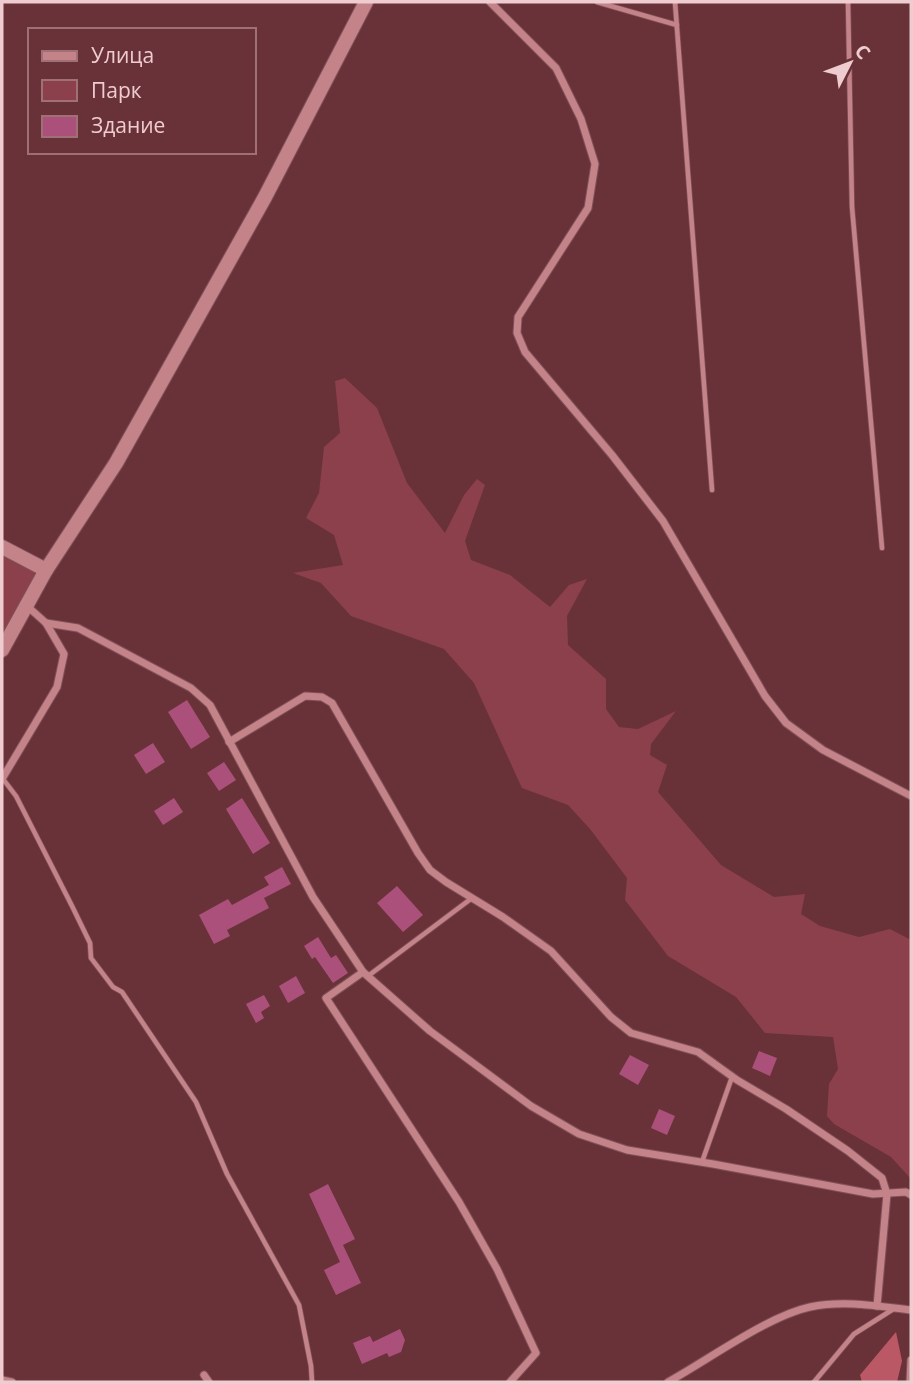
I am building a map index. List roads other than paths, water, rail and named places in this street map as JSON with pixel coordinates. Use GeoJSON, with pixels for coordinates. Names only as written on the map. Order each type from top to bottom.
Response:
{"type":"FeatureCollection","features":[{"type":"Feature","properties":{"kind":"main road"},"geometry":{"type":"LineString","coordinates":[[2,650],[46,570],[122,451],[265,197],[366,2]]}},
{"type":"Feature","properties":{"kind":"main road"},"geometry":{"type":"LineString","coordinates":[[2,547],[46,570]]}},
{"type":"Feature","properties":{"kind":"street"},"geometry":{"type":"LineString","coordinates":[[490,2],[556,68],[581,119],[595,164],[589,208],[518,317],[517,333],[525,352],[612,455],[663,521],[765,696],[786,723],[823,750],[911,796]]}},
{"type":"Feature","properties":{"kind":"street"},"geometry":{"type":"LineString","coordinates":[[2,778],[57,687],[64,654],[46,623],[27,605]]}},
{"type":"Feature","properties":{"kind":"street"},"geometry":{"type":"LineString","coordinates":[[46,623],[78,628],[191,688],[210,705],[313,897],[365,974],[452,1048],[531,1106],[579,1134],[627,1150],[873,1194],[906,1192],[911,1195]]}},
{"type":"Feature","properties":{"kind":"street"},"geometry":{"type":"LineString","coordinates":[[229,741],[305,696],[322,697],[332,703],[430,870],[551,951],[611,1017],[631,1033],[698,1052],[848,1151],[882,1178],[887,1194],[877,1306]]}},
{"type":"Feature","properties":{"kind":"street"},"geometry":{"type":"LineString","coordinates":[[365,974],[326,998],[459,1202],[497,1269],[536,1353],[510,1382]]}},
{"type":"Feature","properties":{"kind":"street"},"geometry":{"type":"LineString","coordinates":[[668,1382],[772,1321],[809,1307],[850,1303],[911,1310]]}},
{"type":"Feature","properties":{"kind":"street"},"geometry":{"type":"LineString","coordinates":[[910,1382],[911,1360]]}},
{"type":"Feature","properties":{"kind":"street"},"geometry":{"type":"LineString","coordinates":[[2,1380],[12,1382]]}},
{"type":"Feature","properties":{"kind":"lane"},"geometry":{"type":"LineString","coordinates":[[597,2],[677,25]]}},
{"type":"Feature","properties":{"kind":"lane"},"geometry":{"type":"LineString","coordinates":[[676,2],[712,490]]}},
{"type":"Feature","properties":{"kind":"lane"},"geometry":{"type":"LineString","coordinates":[[848,2],[852,207],[883,548]]}},
{"type":"Feature","properties":{"kind":"lane"},"geometry":{"type":"LineString","coordinates":[[2,778],[16,796],[72,906],[90,943],[91,958],[113,987],[122,992],[196,1102],[227,1174],[299,1305],[312,1382]]}},
{"type":"Feature","properties":{"kind":"lane"},"geometry":{"type":"LineString","coordinates":[[365,974],[472,898]]}},
{"type":"Feature","properties":{"kind":"lane"},"geometry":{"type":"LineString","coordinates":[[702,1162],[732,1076]]}},
{"type":"Feature","properties":{"kind":"lane"},"geometry":{"type":"LineString","coordinates":[[814,1382],[854,1334],[895,1308]]}}]}
